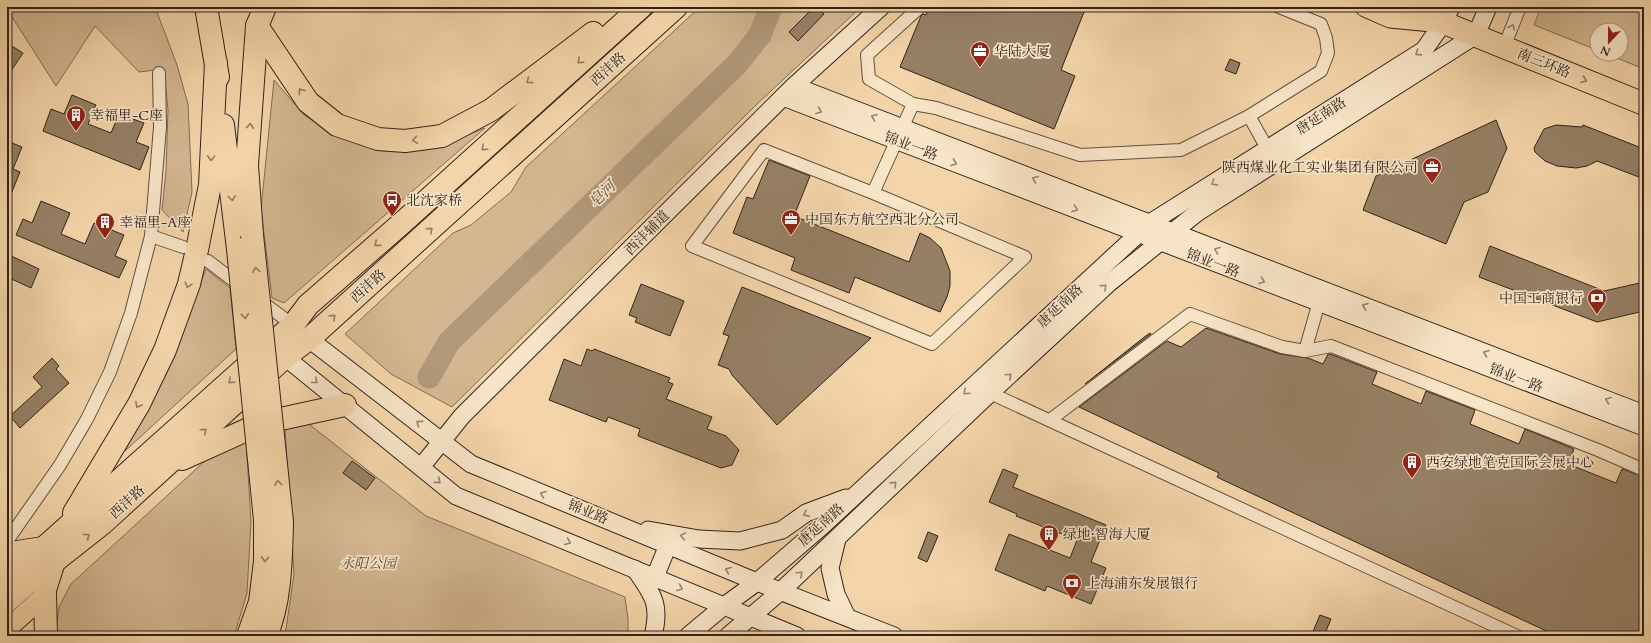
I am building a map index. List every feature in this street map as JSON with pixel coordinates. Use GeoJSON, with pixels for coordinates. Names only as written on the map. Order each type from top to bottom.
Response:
{"type":"FeatureCollection","features":[{"type":"Feature","properties":{"kind":"highway"},"geometry":{"type":"LineString","coordinates":[[206,7],[245,242],[280,579],[270,628],[266,636]]}},
{"type":"Feature","properties":{"kind":"highway"},"geometry":{"type":"LineString","coordinates":[[261,17],[308,102],[337,125],[378,139],[406,141],[442,136],[490,110],[627,7]]}},
{"type":"Feature","properties":{"kind":"highway","name":"西沣路"},"geometry":{"type":"LineString","coordinates":[[51,553],[63,532],[292,325],[308,305],[641,7]]}},
{"type":"Feature","properties":{"kind":"highway","name":"西沣路"},"geometry":{"type":"LineString","coordinates":[[51,553],[103,523],[285,357],[309,339],[676,7]]}},
{"type":"Feature","properties":{"kind":"highway","name":"南三环路"},"geometry":{"type":"LineString","coordinates":[[1415,9],[1447,15],[1476,35],[1644,104]]}},
{"type":"Feature","properties":{"kind":"highway"},"geometry":{"type":"LineString","coordinates":[[245,242],[247,165],[261,17]]}},
{"type":"Feature","properties":{"kind":"highway"},"geometry":{"type":"LineString","coordinates":[[63,532],[139,404],[165,350],[188,284],[197,250],[210,185],[216,63]]}},
{"type":"Feature","properties":{"kind":"highway"},"geometry":{"type":"LineString","coordinates":[[164,467],[262,423],[345,405]]}},
{"type":"Feature","properties":{"kind":"highway"},"geometry":{"type":"LineString","coordinates":[[248,636],[260,602],[265,561],[274,521]]}},
{"type":"Feature","properties":{"kind":"highway"},"geometry":{"type":"LineString","coordinates":[[36,578],[46,636]]}},
{"type":"Feature","properties":{"kind":"main road","name":"西沣辅道"},"geometry":{"type":"LineString","coordinates":[[421,467],[462,416],[789,92],[881,7]]}},
{"type":"Feature","properties":{"kind":"main road","name":"南三环路"},"geometry":{"type":"LineString","coordinates":[[1365,7],[1390,18],[1447,15]]}},
{"type":"Feature","properties":{"kind":"main road"},"geometry":{"type":"LineString","coordinates":[[1476,35],[1488,7]]}},
{"type":"Feature","properties":{"kind":"main road","name":"唐延南路"},"geometry":{"type":"LineString","coordinates":[[688,636],[724,606],[757,582],[856,494],[1144,228],[1424,50],[1447,15]]}},
{"type":"Feature","properties":{"kind":"main road","name":"唐延南路"},"geometry":{"type":"LineString","coordinates":[[728,636],[782,591],[990,393],[1109,283],[1166,237],[1198,212],[1476,35]]}},
{"type":"Feature","properties":{"kind":"main road","name":"锦业一路"},"geometry":{"type":"LineString","coordinates":[[789,92],[1321,296],[1644,414]]}},
{"type":"Feature","properties":{"kind":"main road","name":"锦业一路"},"geometry":{"type":"LineString","coordinates":[[1321,296],[1644,427]]}},
{"type":"Feature","properties":{"kind":"main road","name":"锦业路"},"geometry":{"type":"LineString","coordinates":[[309,339],[471,464],[668,546],[894,636]]}},
{"type":"Feature","properties":{"kind":"main road"},"geometry":{"type":"LineString","coordinates":[[285,357],[456,496],[798,636]]}},
{"type":"Feature","properties":{"kind":"main road"},"geometry":{"type":"LineString","coordinates":[[617,524],[699,539],[740,540],[782,530],[806,513],[856,494]]}},
{"type":"Feature","properties":{"kind":"main road"},"geometry":{"type":"LineString","coordinates":[[837,538],[830,568],[836,594],[847,617]]}},
{"type":"Feature","properties":{"kind":"main road"},"geometry":{"type":"LineString","coordinates":[[655,577],[668,546]]}},
{"type":"Feature","properties":{"kind":"main road"},"geometry":{"type":"LineString","coordinates":[[7,557],[14,551],[51,553]]}},
{"type":"Feature","properties":{"kind":"main road"},"geometry":{"type":"LineString","coordinates":[[7,629],[51,553]]}},
{"type":"Feature","properties":{"kind":"main road"},"geometry":{"type":"LineString","coordinates":[[7,603],[36,578],[51,553]]}},
{"type":"Feature","properties":{"kind":"main road"},"geometry":{"type":"LineString","coordinates":[[635,569],[653,595],[657,619],[653,636]]}},
{"type":"Feature","properties":{"kind":"main road"},"geometry":{"type":"LineString","coordinates":[[7,580],[36,578]]}},
{"type":"Feature","properties":{"kind":"street"},"geometry":{"type":"LineString","coordinates":[[920,7],[868,55],[869,79],[913,104],[936,108],[1080,155],[1182,150],[1249,116],[1321,71],[1328,53],[1326,38],[1321,24],[1279,7]]}},
{"type":"Feature","properties":{"kind":"street"},"geometry":{"type":"LineString","coordinates":[[1504,47],[1520,7]]}},
{"type":"Feature","properties":{"kind":"street"},"geometry":{"type":"LineString","coordinates":[[7,541],[60,465],[87,418],[110,372],[131,313],[151,236],[160,127],[159,73]]}},
{"type":"Feature","properties":{"kind":"street"},"geometry":{"type":"LineString","coordinates":[[873,193],[913,104]]}},
{"type":"Feature","properties":{"kind":"street"},"geometry":{"type":"LineString","coordinates":[[1249,116],[1268,150]]}},
{"type":"Feature","properties":{"kind":"street"},"geometry":{"type":"LineString","coordinates":[[764,150],[873,193],[1025,257],[932,344],[692,246],[764,150]]}},
{"type":"Feature","properties":{"kind":"street"},"geometry":{"type":"LineString","coordinates":[[151,236],[183,247]]}},
{"type":"Feature","properties":{"kind":"street"},"geometry":{"type":"LineString","coordinates":[[208,262],[292,325]]}},
{"type":"Feature","properties":{"kind":"street"},"geometry":{"type":"LineString","coordinates":[[1306,351],[1321,296]]}},
{"type":"Feature","properties":{"kind":"street"},"geometry":{"type":"LineString","coordinates":[[1050,420],[1190,314],[1282,347],[1306,351],[1331,346],[1598,450],[1644,470]]}},
{"type":"Feature","properties":{"kind":"street"},"geometry":{"type":"LineString","coordinates":[[990,393],[1518,636]]}},
{"type":"Feature","properties":{"kind":"green space"},"geometry":{"type":"Polygon","coordinates":[[[7,7],[155,7],[177,65],[188,104],[192,192],[183,232],[162,210],[166,172],[168,110],[164,69],[139,72],[95,26],[56,86],[7,7]]]}},
{"type":"Feature","properties":{"kind":"green space"},"geometry":{"type":"Polygon","coordinates":[[[700,7],[861,7],[756,105],[452,407],[391,374],[345,334],[453,233],[471,225],[511,192],[526,167],[700,7]]]}},
{"type":"Feature","properties":{"kind":"green space"},"geometry":{"type":"Polygon","coordinates":[[[1541,7],[1644,7],[1644,69],[1627,62],[1629,62],[1629,22],[1589,22],[1589,47],[1534,25],[1541,7]]]}},
{"type":"Feature","properties":{"kind":"green space"},"geometry":{"type":"Polygon","coordinates":[[[274,80],[304,115],[336,135],[383,151],[432,148],[485,128],[284,303],[272,298],[261,209],[274,80]]]}},
{"type":"Feature","properties":{"kind":"green space"},"geometry":{"type":"Polygon","coordinates":[[[206,269],[230,288],[236,349],[125,451],[175,349],[206,269]]]}},
{"type":"Feature","properties":{"kind":"green space","name":"永阳公园"},"geometry":{"type":"Polygon","coordinates":[[[305,421],[426,516],[625,597],[628,619],[628,636],[283,636],[286,629],[294,574],[285,427],[305,421]]]}},
{"type":"Feature","properties":{"kind":"green space"},"geometry":{"type":"Polygon","coordinates":[[[246,440],[251,522],[247,593],[234,636],[55,636],[59,607],[71,584],[207,459],[246,440]]]}},
{"type":"Feature","properties":{"kind":"building"},"geometry":{"type":"Polygon","coordinates":[[[814,7],[824,14],[798,41],[789,32],[814,7]]]}},
{"type":"Feature","properties":{"kind":"building","name":"华陆大厦"},"geometry":{"type":"Polygon","coordinates":[[[929,7],[1082,7],[1081,10],[1084,12],[1061,70],[1075,76],[1054,129],[900,67],[921,16],[923,14],[926,15],[929,7]]]}},
{"type":"Feature","properties":{"kind":"building"},"geometry":{"type":"Polygon","coordinates":[[[7,43],[23,53],[7,77],[7,43]]]}},
{"type":"Feature","properties":{"kind":"building"},"geometry":{"type":"Polygon","coordinates":[[[1230,59],[1240,63],[1236,74],[1225,70],[1230,59]]]}},
{"type":"Feature","properties":{"kind":"building","name":"幸福里-C座"},"geometry":{"type":"Polygon","coordinates":[[[72,95],[96,105],[88,124],[111,133],[119,114],[144,123],[136,142],[149,147],[140,170],[43,131],[51,109],[64,114],[72,95]]]}},
{"type":"Feature","properties":{"kind":"building","name":"陕西煤业化工实业集团有限公司"},"geometry":{"type":"Polygon","coordinates":[[[1496,120],[1507,148],[1488,192],[1464,202],[1446,244],[1363,210],[1376,176],[1496,120]]]}},
{"type":"Feature","properties":{"kind":"building"},"geometry":{"type":"Polygon","coordinates":[[[1556,125],[1582,127],[1583,125],[1644,149],[1644,179],[1597,161],[1587,166],[1576,168],[1557,166],[1545,161],[1535,152],[1534,148],[1544,129],[1556,125]]]}},
{"type":"Feature","properties":{"kind":"building"},"geometry":{"type":"Polygon","coordinates":[[[7,141],[22,147],[13,169],[20,172],[7,204],[7,141]]]}},
{"type":"Feature","properties":{"kind":"building","name":"中国东方航空西北分公司"},"geometry":{"type":"Polygon","coordinates":[[[769,160],[810,176],[794,216],[909,262],[920,233],[930,238],[941,248],[950,271],[950,286],[940,312],[855,277],[849,293],[791,270],[795,258],[733,233],[747,197],[753,199],[769,160]]]}},
{"type":"Feature","properties":{"kind":"building","name":"幸福里-A座"},"geometry":{"type":"Polygon","coordinates":[[[41,201],[70,213],[61,234],[85,244],[94,223],[124,235],[115,256],[127,261],[119,278],[16,235],[23,219],[32,223],[41,201]]]}},
{"type":"Feature","properties":{"kind":"building"},"geometry":{"type":"Polygon","coordinates":[[[1490,246],[1604,291],[1644,282],[1644,311],[1597,322],[1479,277],[1490,246]]]}},
{"type":"Feature","properties":{"kind":"building"},"geometry":{"type":"Polygon","coordinates":[[[7,254],[39,269],[31,288],[7,277],[7,254]]]}},
{"type":"Feature","properties":{"kind":"building"},"geometry":{"type":"Polygon","coordinates":[[[641,284],[684,301],[670,336],[635,322],[637,318],[629,315],[641,284]]]}},
{"type":"Feature","properties":{"kind":"building"},"geometry":{"type":"Polygon","coordinates":[[[742,287],[871,338],[777,425],[732,375],[729,369],[718,365],[729,336],[723,334],[742,287]]]}},
{"type":"Feature","properties":{"kind":"building","name":"西安绿地笔克国际会展中心"},"geometry":{"type":"Polygon","coordinates":[[[1206,328],[1280,354],[1308,358],[1323,364],[1328,354],[1330,354],[1377,372],[1372,384],[1421,404],[1426,391],[1475,410],[1470,424],[1519,444],[1525,429],[1574,449],[1568,464],[1616,483],[1622,469],[1644,477],[1644,636],[1557,636],[1223,480],[1217,477],[1219,473],[1079,407],[1167,341],[1181,347],[1206,328]]]}},
{"type":"Feature","properties":{"kind":"building"},"geometry":{"type":"Polygon","coordinates":[[[1150,333],[1151,334],[1085,384],[1143,338],[1150,333]]]}},
{"type":"Feature","properties":{"kind":"building"},"geometry":{"type":"Polygon","coordinates":[[[587,349],[592,351],[594,349],[670,378],[668,382],[673,384],[666,399],[712,417],[707,429],[726,436],[739,450],[732,465],[721,468],[638,436],[640,429],[608,417],[606,422],[549,400],[564,359],[581,366],[587,349]]]}},
{"type":"Feature","properties":{"kind":"building"},"geometry":{"type":"Polygon","coordinates":[[[52,358],[59,366],[56,369],[69,383],[20,428],[10,416],[42,387],[33,377],[52,358]]]}},
{"type":"Feature","properties":{"kind":"building"},"geometry":{"type":"Polygon","coordinates":[[[352,461],[375,478],[366,490],[343,473],[352,461]]]}},
{"type":"Feature","properties":{"kind":"building","name":"绿地·智海大厦"},"geometry":{"type":"Polygon","coordinates":[[[1003,469],[1018,475],[1013,487],[1106,525],[1091,562],[1106,568],[1091,604],[1047,586],[1045,591],[995,570],[1009,534],[1070,558],[1077,540],[1016,516],[1017,514],[989,502],[1003,469]]]}},
{"type":"Feature","properties":{"kind":"building"},"geometry":{"type":"Polygon","coordinates":[[[928,532],[938,536],[927,562],[918,558],[928,532]]]}},
{"type":"Feature","properties":{"kind":"building"},"geometry":{"type":"Polygon","coordinates":[[[1320,615],[1331,619],[1324,636],[1311,636],[1320,615]]]}},
{"type":"Feature","properties":{"kind":"waterway","name":"皂河"},"geometry":{"type":"LineString","coordinates":[[429,377],[449,342],[738,63],[760,35],[771,7]]}},
{"type":"Feature","properties":{"kind":"place","name":"华陆大厦"},"geometry":{"type":"Point","coordinates":[980,68]}},
{"type":"Feature","properties":{"kind":"place","name":"幸福里-C座"},"geometry":{"type":"Point","coordinates":[76,132]}},
{"type":"Feature","properties":{"kind":"place","name":"陕西煤业化工实业集团有限公司"},"geometry":{"type":"Point","coordinates":[1432,184]}},
{"type":"Feature","properties":{"kind":"place","name":"北沈家桥"},"geometry":{"type":"Point","coordinates":[392,217]}},
{"type":"Feature","properties":{"kind":"place","name":"中国东方航空西北分公司"},"geometry":{"type":"Point","coordinates":[791,236]}},
{"type":"Feature","properties":{"kind":"place","name":"幸福里-A座"},"geometry":{"type":"Point","coordinates":[105,239]}},
{"type":"Feature","properties":{"kind":"place","name":"中国工商银行"},"geometry":{"type":"Point","coordinates":[1597,315]}},
{"type":"Feature","properties":{"kind":"place","name":"西安绿地笔克国际会展中心"},"geometry":{"type":"Point","coordinates":[1412,479]}},
{"type":"Feature","properties":{"kind":"place","name":"绿地·智海大厦"},"geometry":{"type":"Point","coordinates":[1049,551]}},
{"type":"Feature","properties":{"kind":"place","name":"上海浦东发展银行"},"geometry":{"type":"Point","coordinates":[1072,600]}}]}
